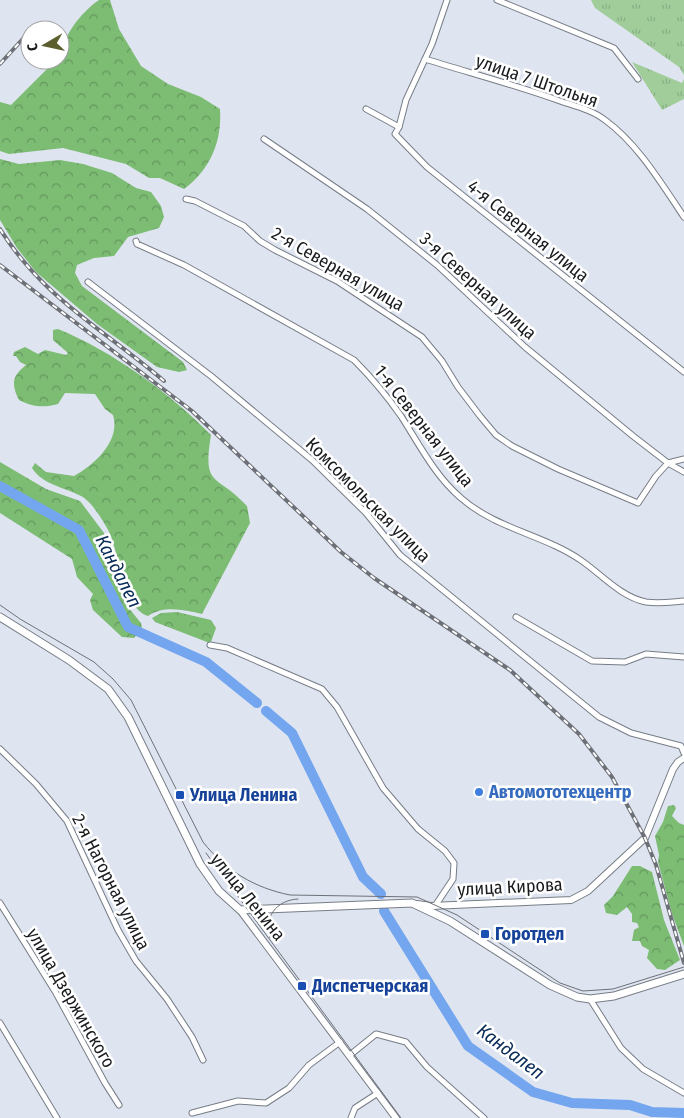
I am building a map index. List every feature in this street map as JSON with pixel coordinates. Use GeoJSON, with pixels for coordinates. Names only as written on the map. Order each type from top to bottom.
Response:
{"type":"FeatureCollection","features":[{"type":"Feature","properties":{"kind":"main road","name":"улица Ленина"},"geometry":{"type":"LineString","coordinates":[[0,617],[70,660],[108,688],[128,718],[200,864],[219,891],[240,910]]}},
{"type":"Feature","properties":{"kind":"main road","name":"улица Кирова"},"geometry":{"type":"LineString","coordinates":[[240,910],[412,903],[450,921],[550,985],[578,997],[614,996],[684,974]]}},
{"type":"Feature","properties":{"kind":"street"},"geometry":{"type":"LineString","coordinates":[[366,109],[399,127],[406,100],[426,59],[447,0]]}},
{"type":"Feature","properties":{"kind":"street"},"geometry":{"type":"LineString","coordinates":[[497,0],[614,48],[638,80]]}},
{"type":"Feature","properties":{"kind":"street","name":"улица 7 Штольня"},"geometry":{"type":"LineString","coordinates":[[426,59],[544,95],[592,112],[605,120],[625,139],[655,174],[684,217]]}},
{"type":"Feature","properties":{"kind":"street","name":"4-я Северная улица"},"geometry":{"type":"LineString","coordinates":[[399,127],[395,134],[427,167],[684,372]]}},
{"type":"Feature","properties":{"kind":"street","name":"3-я Северная улица"},"geometry":{"type":"LineString","coordinates":[[264,139],[367,209],[404,238],[489,312],[525,347],[668,463],[684,472]]}},
{"type":"Feature","properties":{"kind":"street","name":"2-я Северная улица"},"geometry":{"type":"LineString","coordinates":[[186,199],[195,201],[244,226],[275,250],[337,280],[422,337],[442,360],[458,387],[480,416],[496,435],[512,446],[558,469],[638,503],[656,476],[668,463]]}},
{"type":"Feature","properties":{"kind":"street","name":"1-я Северная улица"},"geometry":{"type":"LineString","coordinates":[[136,241],[137,244],[184,266],[354,360],[400,414],[436,470],[461,498],[488,516],[581,560],[622,592],[645,602],[668,603],[684,601]]}},
{"type":"Feature","properties":{"kind":"street","name":"Комсомольская улица"},"geometry":{"type":"LineString","coordinates":[[88,282],[211,376],[318,464],[366,513],[400,555],[599,717],[632,733],[682,746],[684,753]]}},
{"type":"Feature","properties":{"kind":"street"},"geometry":{"type":"LineString","coordinates":[[668,463],[684,459]]}},
{"type":"Feature","properties":{"kind":"street"},"geometry":{"type":"LineString","coordinates":[[516,617],[592,662],[624,662],[646,654],[684,657]]}},
{"type":"Feature","properties":{"kind":"street"},"geometry":{"type":"LineString","coordinates":[[210,645],[226,648],[322,689],[337,707],[383,788],[418,829],[445,851],[454,863],[453,879],[435,906]]}},
{"type":"Feature","properties":{"kind":"street","name":"2-я Нагорная улица"},"geometry":{"type":"LineString","coordinates":[[0,749],[36,784],[67,821],[118,930],[136,961],[172,1007],[192,1037],[203,1060]]}},
{"type":"Feature","properties":{"kind":"street","name":"улица Кирова"},"geometry":{"type":"LineString","coordinates":[[412,903],[435,906],[571,900],[588,891],[645,838],[673,769],[684,758]]}},
{"type":"Feature","properties":{"kind":"street","name":"улица Дзержинского"},"geometry":{"type":"LineString","coordinates":[[0,903],[56,993],[104,1083],[119,1106]]}},
{"type":"Feature","properties":{"kind":"street","name":"улица Ленина"},"geometry":{"type":"LineString","coordinates":[[240,910],[396,1118]]}},
{"type":"Feature","properties":{"kind":"street"},"geometry":{"type":"LineString","coordinates":[[590,998],[621,1048],[643,1069],[684,1093]]}},
{"type":"Feature","properties":{"kind":"street"},"geometry":{"type":"LineString","coordinates":[[0,1023],[57,1118]]}},
{"type":"Feature","properties":{"kind":"street"},"geometry":{"type":"LineString","coordinates":[[350,1055],[376,1034],[406,1042],[427,1067],[484,1118]]}},
{"type":"Feature","properties":{"kind":"street"},"geometry":{"type":"LineString","coordinates":[[192,1113],[238,1101],[266,1103],[289,1088],[309,1065],[340,1042]]}},
{"type":"Feature","properties":{"kind":"street"},"geometry":{"type":"LineString","coordinates":[[352,1118],[354,1108],[378,1092]]}},
{"type":"Feature","properties":{"kind":"green space"},"geometry":{"type":"Polygon","coordinates":[[[99,0],[110,0],[119,29],[141,66],[168,84],[201,97],[220,109],[219,132],[213,153],[201,173],[184,189],[160,178],[149,178],[126,164],[63,148],[9,154],[0,151],[0,102],[11,105],[46,70],[70,70],[70,31],[92,5],[99,0]]]}},
{"type":"Feature","properties":{"kind":"green space"},"geometry":{"type":"Polygon","coordinates":[[[591,0],[684,0],[684,75],[679,67],[595,8],[591,0]]]}},
{"type":"Feature","properties":{"kind":"green space"},"geometry":{"type":"Polygon","coordinates":[[[632,62],[682,83],[684,79],[684,99],[662,110],[632,62]]]}},
{"type":"Feature","properties":{"kind":"green space"},"geometry":{"type":"Polygon","coordinates":[[[0,159],[19,164],[60,160],[83,164],[112,173],[136,188],[151,192],[161,206],[164,217],[159,228],[128,237],[114,256],[94,258],[77,265],[75,273],[82,286],[183,362],[187,370],[179,372],[157,367],[97,324],[36,272],[17,248],[0,220],[0,159]]]}},
{"type":"Feature","properties":{"kind":"green space"},"geometry":{"type":"Polygon","coordinates":[[[58,329],[99,349],[139,374],[195,419],[211,435],[209,464],[214,478],[247,506],[250,523],[202,614],[167,609],[148,616],[139,611],[132,602],[127,590],[107,528],[96,511],[85,498],[48,482],[32,468],[35,463],[46,472],[74,476],[97,459],[104,451],[113,434],[113,415],[105,409],[95,394],[65,393],[58,404],[48,406],[38,406],[19,400],[14,381],[18,373],[26,365],[20,362],[16,356],[13,356],[14,352],[25,347],[38,354],[45,350],[66,355],[68,353],[53,340],[53,330],[58,329]]]}},
{"type":"Feature","properties":{"kind":"green space"},"geometry":{"type":"Polygon","coordinates":[[[0,462],[46,489],[80,501],[104,533],[127,606],[141,623],[142,628],[134,638],[122,637],[93,610],[90,600],[93,594],[77,577],[72,559],[0,513],[0,462]]]}},
{"type":"Feature","properties":{"kind":"green space"},"geometry":{"type":"Polygon","coordinates":[[[177,612],[211,620],[216,628],[211,642],[155,622],[152,618],[161,613],[177,612]]]}},
{"type":"Feature","properties":{"kind":"green space"},"geometry":{"type":"Polygon","coordinates":[[[674,805],[676,808],[672,816],[684,825],[684,946],[672,914],[658,862],[659,855],[655,836],[663,822],[668,806],[674,805]]]}},
{"type":"Feature","properties":{"kind":"green space"},"geometry":{"type":"Polygon","coordinates":[[[632,866],[640,866],[652,872],[664,920],[680,960],[665,970],[657,969],[647,958],[649,950],[642,946],[640,941],[632,941],[634,930],[639,927],[637,923],[632,922],[632,914],[627,907],[617,915],[606,913],[604,905],[613,896],[632,866]]]}},
{"type":"Feature","properties":{"kind":"waterway","name":"Кандалеп"},"geometry":{"type":"LineString","coordinates":[[0,486],[79,530],[128,627],[206,662],[257,703]]}},
{"type":"Feature","properties":{"kind":"waterway","name":"Кандалеп"},"geometry":{"type":"LineString","coordinates":[[266,711],[292,733],[363,877],[381,894]]}},
{"type":"Feature","properties":{"kind":"waterway","name":"Кандалеп"},"geometry":{"type":"LineString","coordinates":[[384,911],[468,1046],[533,1092],[572,1103],[630,1105],[652,1112],[684,1113]]}},
{"type":"Feature","properties":{"kind":"tram line"},"geometry":{"type":"LineString","coordinates":[[0,605],[20,619],[94,662],[113,679],[131,700],[203,842],[221,862],[253,883],[290,895],[417,897],[457,915],[560,983],[583,991],[613,989],[684,967]]}},
{"type":"Feature","properties":{"kind":"tram line"},"geometry":{"type":"LineString","coordinates":[[206,853],[401,1118]]}},
{"type":"Feature","properties":{"kind":"tram line"},"geometry":{"type":"LineString","coordinates":[[270,938],[268,924],[273,911],[283,903],[298,899]]}},
{"type":"Feature","properties":{"kind":"railway"},"geometry":{"type":"LineString","coordinates":[[0,64],[20,42]]}},
{"type":"Feature","properties":{"kind":"railway"},"geometry":{"type":"LineString","coordinates":[[0,229],[17,253],[55,294],[164,381]]}},
{"type":"Feature","properties":{"kind":"railway"},"geometry":{"type":"LineString","coordinates":[[0,265],[192,411],[341,552],[374,578],[510,670],[579,734],[612,777],[645,838],[656,865],[684,963]]}},
{"type":"Feature","properties":{"kind":"place","name":"Автомототехцентр"},"geometry":{"type":"Point","coordinates":[479,792]}},
{"type":"Feature","properties":{"kind":"place","name":"Улица Ленина"},"geometry":{"type":"Point","coordinates":[180,795]}},
{"type":"Feature","properties":{"kind":"place","name":"Горотдел"},"geometry":{"type":"Point","coordinates":[485,934]}},
{"type":"Feature","properties":{"kind":"place","name":"Диспетчерская"},"geometry":{"type":"Point","coordinates":[302,986]}}]}
